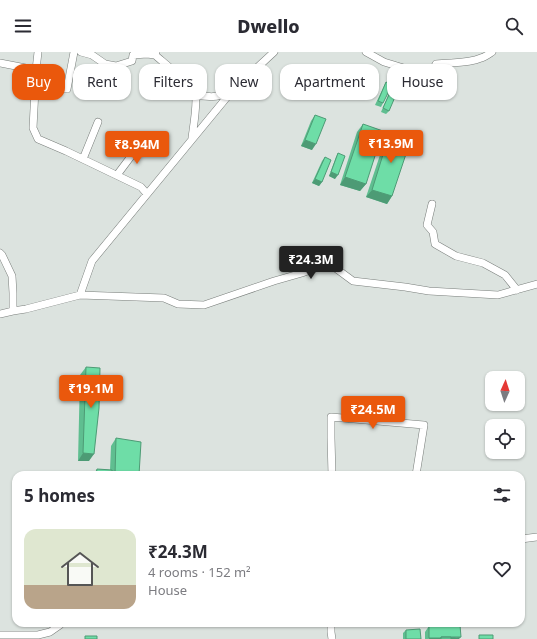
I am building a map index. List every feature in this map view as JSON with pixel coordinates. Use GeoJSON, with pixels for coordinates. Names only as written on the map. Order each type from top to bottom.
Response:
{"type":"FeatureCollection","features":[{"type":"Feature","properties":{"kind":"street"},"geometry":{"type":"LineString","coordinates":[[37,64],[38,52]]}},
{"type":"Feature","properties":{"kind":"street"},"geometry":{"type":"LineString","coordinates":[[65,89],[67,89],[74,52]]}},
{"type":"Feature","properties":{"kind":"street"},"geometry":{"type":"LineString","coordinates":[[81,52],[92,55],[105,64],[116,66],[132,61],[133,55],[147,54],[155,54],[166,64]]}},
{"type":"Feature","properties":{"kind":"street"},"geometry":{"type":"LineString","coordinates":[[261,64],[274,52]]}},
{"type":"Feature","properties":{"kind":"street"},"geometry":{"type":"LineString","coordinates":[[366,52],[384,62],[430,76],[436,64],[465,62],[480,59],[492,52]]}},
{"type":"Feature","properties":{"kind":"street"},"geometry":{"type":"LineString","coordinates":[[0,63],[12,65]]}},
{"type":"Feature","properties":{"kind":"street"},"geometry":{"type":"LineString","coordinates":[[34,100],[33,128],[38,139],[141,186],[147,194]]}},
{"type":"Feature","properties":{"kind":"street"},"geometry":{"type":"LineString","coordinates":[[192,139],[196,100]]}},
{"type":"Feature","properties":{"kind":"street"},"geometry":{"type":"LineString","coordinates":[[80,295],[92,261],[224,100]]}},
{"type":"Feature","properties":{"kind":"street"},"geometry":{"type":"LineString","coordinates":[[83,159],[98,122]]}},
{"type":"Feature","properties":{"kind":"street"},"geometry":{"type":"LineString","coordinates":[[117,175],[141,144]]}},
{"type":"Feature","properties":{"kind":"street"},"geometry":{"type":"LineString","coordinates":[[432,204],[427,224],[433,232],[435,244],[456,256],[482,263],[505,276],[517,290]]}},
{"type":"Feature","properties":{"kind":"street"},"geometry":{"type":"LineString","coordinates":[[0,253],[12,276],[13,311]]}},
{"type":"Feature","properties":{"kind":"street"},"geometry":{"type":"LineString","coordinates":[[0,314],[80,295],[164,298],[178,304],[204,305],[318,267],[334,267],[353,281],[429,291],[498,296],[537,284]]}},
{"type":"Feature","properties":{"kind":"street"},"geometry":{"type":"LineString","coordinates":[[332,471],[331,417],[424,425],[417,471]]}},
{"type":"Feature","properties":{"kind":"street"},"geometry":{"type":"LineString","coordinates":[[525,538],[537,537]]}},
{"type":"Feature","properties":{"kind":"street"},"geometry":{"type":"LineString","coordinates":[[0,635],[38,635],[50,632],[57,627]]}},
{"type":"Feature","properties":{"kind":"street"},"geometry":{"type":"LineString","coordinates":[[331,627],[332,639]]}},
{"type":"Feature","properties":{"kind":"building"},"geometry":{"type":"Polygon","coordinates":[[[386,82],[387,95],[383,103],[378,101],[386,82]]]}},
{"type":"Feature","properties":{"kind":"building"},"geometry":{"type":"Polygon","coordinates":[[[387,99],[394,100],[389,111],[383,108],[387,99]]]}},
{"type":"Feature","properties":{"kind":"building"},"geometry":{"type":"Polygon","coordinates":[[[315,115],[326,119],[316,144],[305,140],[315,115]]]}},
{"type":"Feature","properties":{"kind":"building"},"geometry":{"type":"Polygon","coordinates":[[[363,124],[383,131],[366,184],[345,177],[363,124]]]}},
{"type":"Feature","properties":{"kind":"building"},"geometry":{"type":"Polygon","coordinates":[[[390,132],[411,139],[392,196],[372,190],[390,132]]]}},
{"type":"Feature","properties":{"kind":"building"},"geometry":{"type":"Polygon","coordinates":[[[338,153],[345,156],[338,175],[331,172],[338,153]]]}},
{"type":"Feature","properties":{"kind":"building"},"geometry":{"type":"Polygon","coordinates":[[[325,157],[331,160],[322,182],[315,179],[325,157]]]}},
{"type":"Feature","properties":{"kind":"building"},"geometry":{"type":"Polygon","coordinates":[[[86,367],[100,368],[99,408],[94,454],[83,453],[86,367]]]}},
{"type":"Feature","properties":{"kind":"building"},"geometry":{"type":"Polygon","coordinates":[[[116,438],[141,442],[139,471],[115,471],[116,438]]]}},
{"type":"Feature","properties":{"kind":"building"},"geometry":{"type":"Polygon","coordinates":[[[97,469],[112,470],[112,471],[97,471],[97,469]]]}},
{"type":"Feature","properties":{"kind":"building"},"geometry":{"type":"Polygon","coordinates":[[[429,627],[460,627],[461,637],[429,638],[429,627]]]}},
{"type":"Feature","properties":{"kind":"building"},"geometry":{"type":"Polygon","coordinates":[[[420,629],[421,639],[406,639],[406,630],[420,629]]]}},
{"type":"Feature","properties":{"kind":"building"},"geometry":{"type":"Polygon","coordinates":[[[479,635],[493,635],[493,639],[479,639],[479,635]]]}},
{"type":"Feature","properties":{"kind":"building"},"geometry":{"type":"Polygon","coordinates":[[[85,636],[97,636],[97,639],[85,639],[85,636]]]}},
{"type":"Feature","properties":{"kind":"building"},"geometry":{"type":"Polygon","coordinates":[[[441,637],[451,637],[451,639],[441,639],[441,637]]]}}]}
